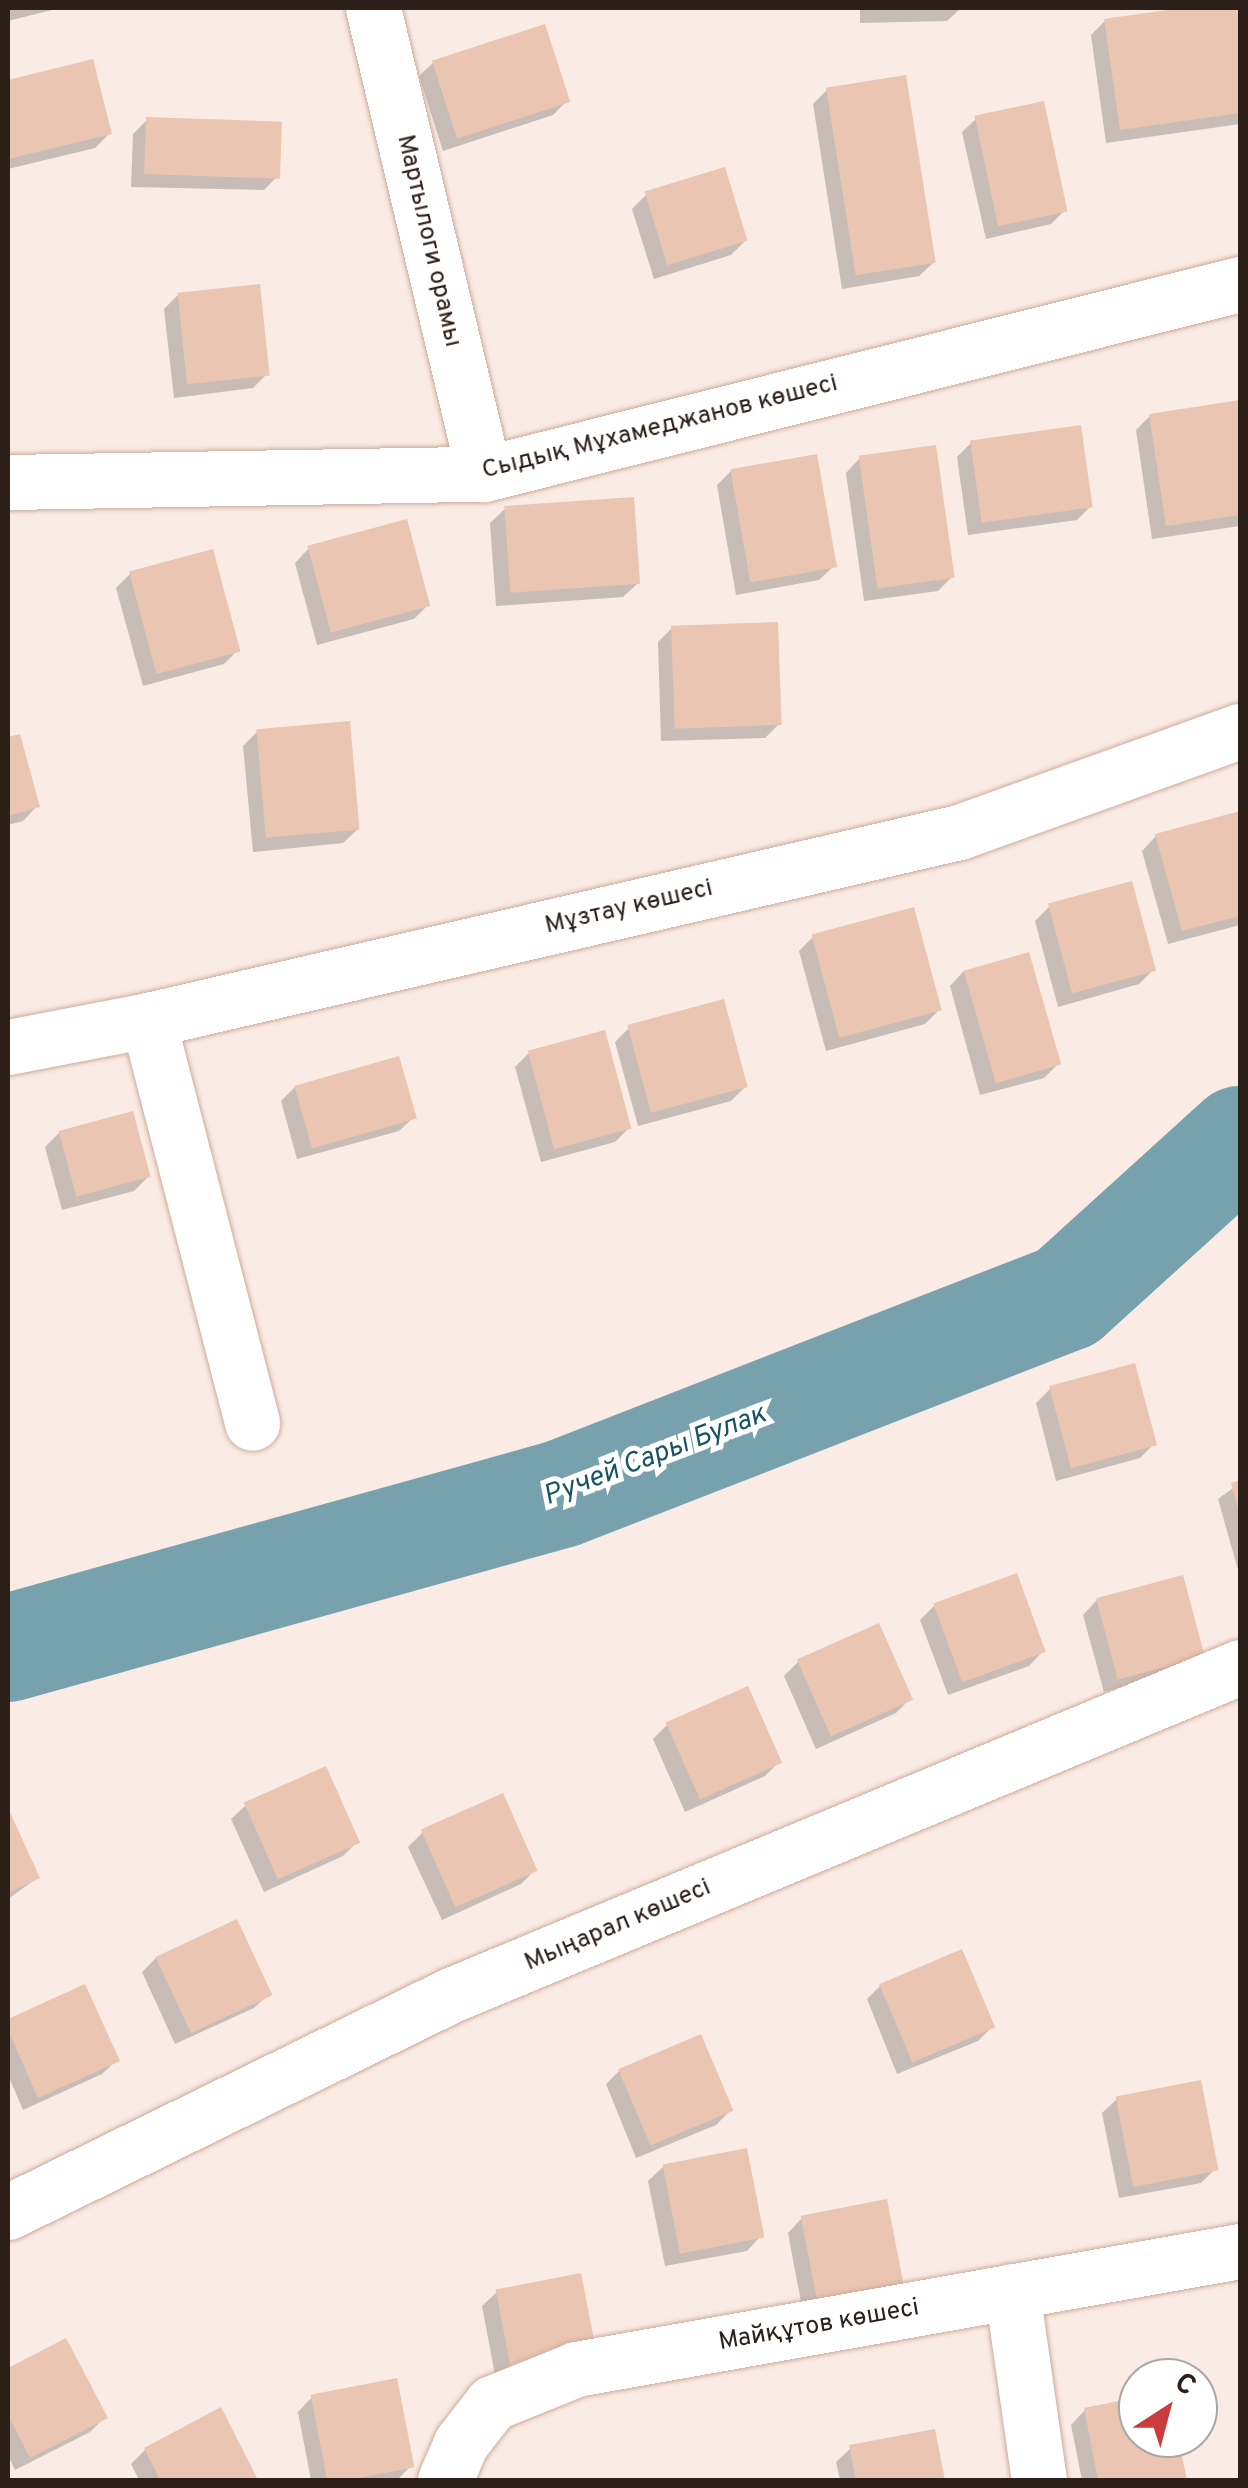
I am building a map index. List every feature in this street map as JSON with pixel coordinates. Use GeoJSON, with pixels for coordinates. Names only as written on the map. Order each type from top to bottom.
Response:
{"type":"FeatureCollection","features":[{"type":"Feature","properties":{"kind":"street","name":"Мартылоги орамы"},"geometry":{"type":"LineString","coordinates":[[373,8],[484,474]]}},
{"type":"Feature","properties":{"kind":"street","name":"Сыдық Мұхамеджанов көшесі"},"geometry":{"type":"LineString","coordinates":[[8,482],[484,474],[1240,284]]}},
{"type":"Feature","properties":{"kind":"street","name":"Мұзтау көшесі"},"geometry":{"type":"LineString","coordinates":[[8,1047],[148,1020],[958,832],[1240,731]]}},
{"type":"Feature","properties":{"kind":"street"},"geometry":{"type":"LineString","coordinates":[[148,1020],[252,1423]]}},
{"type":"Feature","properties":{"kind":"street","name":"Мыңарал көшесі"},"geometry":{"type":"LineString","coordinates":[[8,2212],[451,1996],[1240,1667]]}},
{"type":"Feature","properties":{"kind":"street","name":"Майқұтов көшесі"},"geometry":{"type":"LineString","coordinates":[[445,2480],[461,2444],[492,2403],[576,2369],[1240,2251]]}},
{"type":"Feature","properties":{"kind":"street"},"geometry":{"type":"LineString","coordinates":[[1012,2292],[1038,2480]]}},
{"type":"Feature","properties":{"kind":"building"},"geometry":{"type":"Polygon","coordinates":[[[1181,8],[1240,8],[1240,113],[1120,130],[1104,19],[1181,8]]]}},
{"type":"Feature","properties":{"kind":"building"},"geometry":{"type":"Polygon","coordinates":[[[545,24],[570,102],[457,139],[432,61],[545,24]]]}},
{"type":"Feature","properties":{"kind":"building"},"geometry":{"type":"Polygon","coordinates":[[[93,59],[112,134],[8,159],[8,80],[93,59]]]}},
{"type":"Feature","properties":{"kind":"building"},"geometry":{"type":"Polygon","coordinates":[[[906,75],[936,263],[856,275],[826,88],[906,75]]]}},
{"type":"Feature","properties":{"kind":"building"},"geometry":{"type":"Polygon","coordinates":[[[1044,101],[1067,212],[998,226],[975,116],[1044,101]]]}},
{"type":"Feature","properties":{"kind":"building"},"geometry":{"type":"Polygon","coordinates":[[[146,117],[282,122],[280,179],[144,174],[146,117]]]}},
{"type":"Feature","properties":{"kind":"building"},"geometry":{"type":"Polygon","coordinates":[[[725,167],[748,241],[667,265],[645,192],[725,167]]]}},
{"type":"Feature","properties":{"kind":"building"},"geometry":{"type":"Polygon","coordinates":[[[260,284],[270,375],[187,384],[177,293],[260,284]]]}},
{"type":"Feature","properties":{"kind":"building"},"geometry":{"type":"Polygon","coordinates":[[[1240,400],[1240,515],[1166,526],[1149,414],[1240,400]]]}},
{"type":"Feature","properties":{"kind":"building"},"geometry":{"type":"Polygon","coordinates":[[[1081,425],[1093,507],[982,523],[970,441],[1081,425]]]}},
{"type":"Feature","properties":{"kind":"building"},"geometry":{"type":"Polygon","coordinates":[[[936,445],[955,578],[877,589],[859,456],[936,445]]]}},
{"type":"Feature","properties":{"kind":"building"},"geometry":{"type":"Polygon","coordinates":[[[817,454],[837,567],[750,583],[730,469],[817,454]]]}},
{"type":"Feature","properties":{"kind":"building"},"geometry":{"type":"Polygon","coordinates":[[[634,497],[640,584],[510,593],[504,506],[634,497]]]}},
{"type":"Feature","properties":{"kind":"building"},"geometry":{"type":"Polygon","coordinates":[[[407,519],[430,606],[331,633],[308,546],[407,519]]]}},
{"type":"Feature","properties":{"kind":"building"},"geometry":{"type":"Polygon","coordinates":[[[213,549],[240,651],[156,674],[129,572],[213,549]]]}},
{"type":"Feature","properties":{"kind":"building"},"geometry":{"type":"Polygon","coordinates":[[[778,622],[782,725],[675,729],[671,626],[778,622]]]}},
{"type":"Feature","properties":{"kind":"building"},"geometry":{"type":"Polygon","coordinates":[[[350,721],[359,830],[266,838],[256,729],[350,721]]]}},
{"type":"Feature","properties":{"kind":"building"},"geometry":{"type":"Polygon","coordinates":[[[20,734],[40,807],[8,816],[8,737],[20,734]]]}},
{"type":"Feature","properties":{"kind":"building"},"geometry":{"type":"Polygon","coordinates":[[[1240,811],[1240,916],[1182,931],[1155,834],[1240,811]]]}},
{"type":"Feature","properties":{"kind":"building"},"geometry":{"type":"Polygon","coordinates":[[[1132,881],[1156,971],[1072,993],[1048,904],[1132,881]]]}},
{"type":"Feature","properties":{"kind":"building"},"geometry":{"type":"Polygon","coordinates":[[[914,907],[942,1010],[839,1038],[812,934],[914,907]]]}},
{"type":"Feature","properties":{"kind":"building"},"geometry":{"type":"Polygon","coordinates":[[[1029,952],[1061,1064],[996,1083],[964,971],[1029,952]]]}},
{"type":"Feature","properties":{"kind":"building"},"geometry":{"type":"Polygon","coordinates":[[[724,999],[748,1087],[651,1113],[627,1025],[724,999]]]}},
{"type":"Feature","properties":{"kind":"building"},"geometry":{"type":"Polygon","coordinates":[[[605,1030],[631,1129],[554,1149],[528,1051],[605,1030]]]}},
{"type":"Feature","properties":{"kind":"building"},"geometry":{"type":"Polygon","coordinates":[[[399,1056],[417,1118],[312,1149],[294,1086],[399,1056]]]}},
{"type":"Feature","properties":{"kind":"building"},"geometry":{"type":"Polygon","coordinates":[[[133,1111],[151,1177],[76,1197],[59,1131],[133,1111]]]}},
{"type":"Feature","properties":{"kind":"building"},"geometry":{"type":"Polygon","coordinates":[[[1135,1363],[1157,1445],[1071,1468],[1049,1386],[1135,1363]]]}},
{"type":"Feature","properties":{"kind":"building"},"geometry":{"type":"Polygon","coordinates":[[[1240,1480],[1240,1512],[1239,1512],[1231,1483],[1240,1480]]]}},
{"type":"Feature","properties":{"kind":"building"},"geometry":{"type":"Polygon","coordinates":[[[1017,1573],[1046,1652],[962,1682],[933,1603],[1017,1573]]]}},
{"type":"Feature","properties":{"kind":"building"},"geometry":{"type":"Polygon","coordinates":[[[1183,1575],[1205,1656],[1118,1679],[1096,1598],[1183,1575]]]}},
{"type":"Feature","properties":{"kind":"building"},"geometry":{"type":"Polygon","coordinates":[[[879,1623],[913,1700],[831,1736],[797,1660],[879,1623]]]}},
{"type":"Feature","properties":{"kind":"building"},"geometry":{"type":"Polygon","coordinates":[[[748,1686],[782,1763],[700,1799],[666,1723],[748,1686]]]}},
{"type":"Feature","properties":{"kind":"building"},"geometry":{"type":"Polygon","coordinates":[[[326,1766],[360,1843],[278,1879],[244,1803],[326,1766]]]}},
{"type":"Feature","properties":{"kind":"building"},"geometry":{"type":"Polygon","coordinates":[[[503,1793],[538,1871],[455,1907],[421,1830],[503,1793]]]}},
{"type":"Feature","properties":{"kind":"building"},"geometry":{"type":"Polygon","coordinates":[[[8,1808],[40,1878],[8,1893],[8,1808]]]}},
{"type":"Feature","properties":{"kind":"building"},"geometry":{"type":"Polygon","coordinates":[[[237,1919],[272,1995],[191,2033],[155,1957],[237,1919]]]}},
{"type":"Feature","properties":{"kind":"building"},"geometry":{"type":"Polygon","coordinates":[[[962,1949],[995,2027],[912,2062],[879,1984],[962,1949]]]}},
{"type":"Feature","properties":{"kind":"building"},"geometry":{"type":"Polygon","coordinates":[[[85,1984],[120,2061],[38,2098],[8,2030],[8,2019],[85,1984]]]}},
{"type":"Feature","properties":{"kind":"building"},"geometry":{"type":"Polygon","coordinates":[[[701,2034],[733,2110],[651,2146],[618,2069],[701,2034]]]}},
{"type":"Feature","properties":{"kind":"building"},"geometry":{"type":"Polygon","coordinates":[[[1201,2080],[1219,2170],[1133,2187],[1116,2097],[1201,2080]]]}},
{"type":"Feature","properties":{"kind":"building"},"geometry":{"type":"Polygon","coordinates":[[[747,2148],[764,2237],[680,2254],[663,2164],[747,2148]]]}},
{"type":"Feature","properties":{"kind":"building"},"geometry":{"type":"Polygon","coordinates":[[[887,2199],[904,2288],[818,2305],[801,2216],[887,2199]]]}},
{"type":"Feature","properties":{"kind":"building"},"geometry":{"type":"Polygon","coordinates":[[[581,2273],[598,2362],[513,2379],[496,2290],[581,2273]]]}},
{"type":"Feature","properties":{"kind":"building"},"geometry":{"type":"Polygon","coordinates":[[[66,2338],[108,2418],[30,2458],[8,2415],[8,2368],[66,2338]]]}},
{"type":"Feature","properties":{"kind":"building"},"geometry":{"type":"Polygon","coordinates":[[[397,2378],[414,2467],[349,2480],[327,2480],[311,2395],[397,2378]]]}},
{"type":"Feature","properties":{"kind":"building"},"geometry":{"type":"Polygon","coordinates":[[[1118,2401],[1118,2458],[1182,2458],[1187,2480],[1098,2480],[1084,2408],[1118,2401]]]}},
{"type":"Feature","properties":{"kind":"building"},"geometry":{"type":"Polygon","coordinates":[[[221,2407],[258,2480],[160,2480],[144,2448],[221,2407]]]}},
{"type":"Feature","properties":{"kind":"building"},"geometry":{"type":"Polygon","coordinates":[[[935,2429],[945,2480],[856,2480],[849,2445],[935,2429]]]}},
{"type":"Feature","properties":{"kind":"waterway","name":"Ручей Сары Булак"},"geometry":{"type":"LineString","coordinates":[[8,1648],[561,1494],[1067,1297],[1240,1140]]}}]}
